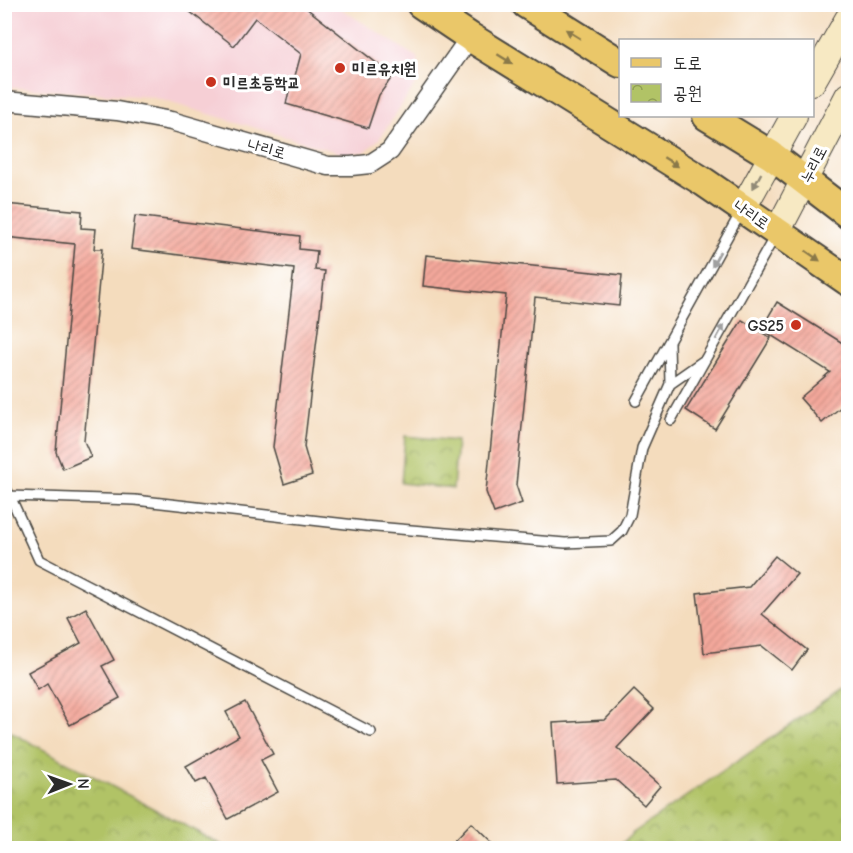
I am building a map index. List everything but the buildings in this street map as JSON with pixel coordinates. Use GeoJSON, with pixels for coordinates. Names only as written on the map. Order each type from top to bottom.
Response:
{"type":"FeatureCollection","features":[{"type":"Feature","properties":{"kind":"main road","name":"나리로"},"geometry":{"type":"LineString","coordinates":[[421,4],[743,208],[849,281]]}},
{"type":"Feature","properties":{"kind":"main road"},"geometry":{"type":"LineString","coordinates":[[526,4],[619,62]]}},
{"type":"Feature","properties":{"kind":"main road"},"geometry":{"type":"LineString","coordinates":[[709,117],[771,155],[849,214]]}},
{"type":"Feature","properties":{"kind":"street"},"geometry":{"type":"LineString","coordinates":[[814,80],[849,19]]}},
{"type":"Feature","properties":{"kind":"street","name":"나리로"},"geometry":{"type":"LineString","coordinates":[[4,101],[117,111],[171,121],[328,166],[370,164],[390,151],[470,37]]}},
{"type":"Feature","properties":{"kind":"street","name":"누리로"},"geometry":{"type":"LineString","coordinates":[[777,232],[849,96]]}},
{"type":"Feature","properties":{"kind":"street"},"geometry":{"type":"LineString","coordinates":[[743,208],[793,117]]}},
{"type":"Feature","properties":{"kind":"lane"},"geometry":{"type":"LineString","coordinates":[[636,401],[743,208]]}},
{"type":"Feature","properties":{"kind":"lane"},"geometry":{"type":"LineString","coordinates":[[671,420],[777,232]]}},
{"type":"Feature","properties":{"kind":"lane"},"geometry":{"type":"LineString","coordinates":[[10,496],[135,500],[364,526],[565,543],[611,541],[622,531],[630,515],[642,448],[670,384],[669,343]]}},
{"type":"Feature","properties":{"kind":"lane"},"geometry":{"type":"LineString","coordinates":[[670,384],[705,359]]}},
{"type":"Feature","properties":{"kind":"lane"},"geometry":{"type":"LineString","coordinates":[[4,485],[39,560],[371,732]]}},
{"type":"Feature","properties":{"kind":"shaded area","name":"미르초등학교"},"geometry":{"type":"Polygon","coordinates":[[[4,5],[335,5],[418,58],[420,77],[380,138],[365,152],[344,154],[151,97],[5,87],[4,5]]]}},
{"type":"Feature","properties":{"kind":"green space"},"geometry":{"type":"Polygon","coordinates":[[[405,436],[457,441],[453,489],[401,483],[405,436]]]}},
{"type":"Feature","properties":{"kind":"green space"},"geometry":{"type":"Polygon","coordinates":[[[848,685],[848,848],[617,848],[633,833],[848,685]]]}},
{"type":"Feature","properties":{"kind":"green space"},"geometry":{"type":"Polygon","coordinates":[[[5,729],[227,848],[5,848],[5,729]]]}},
{"type":"Feature","properties":{"kind":"place","name":"미르유치원"},"geometry":{"type":"Point","coordinates":[340,68]}},
{"type":"Feature","properties":{"kind":"place","name":"미르초등학교"},"geometry":{"type":"Point","coordinates":[211,82]}},
{"type":"Feature","properties":{"kind":"place","name":"GS25"},"geometry":{"type":"Point","coordinates":[796,325]}}]}
